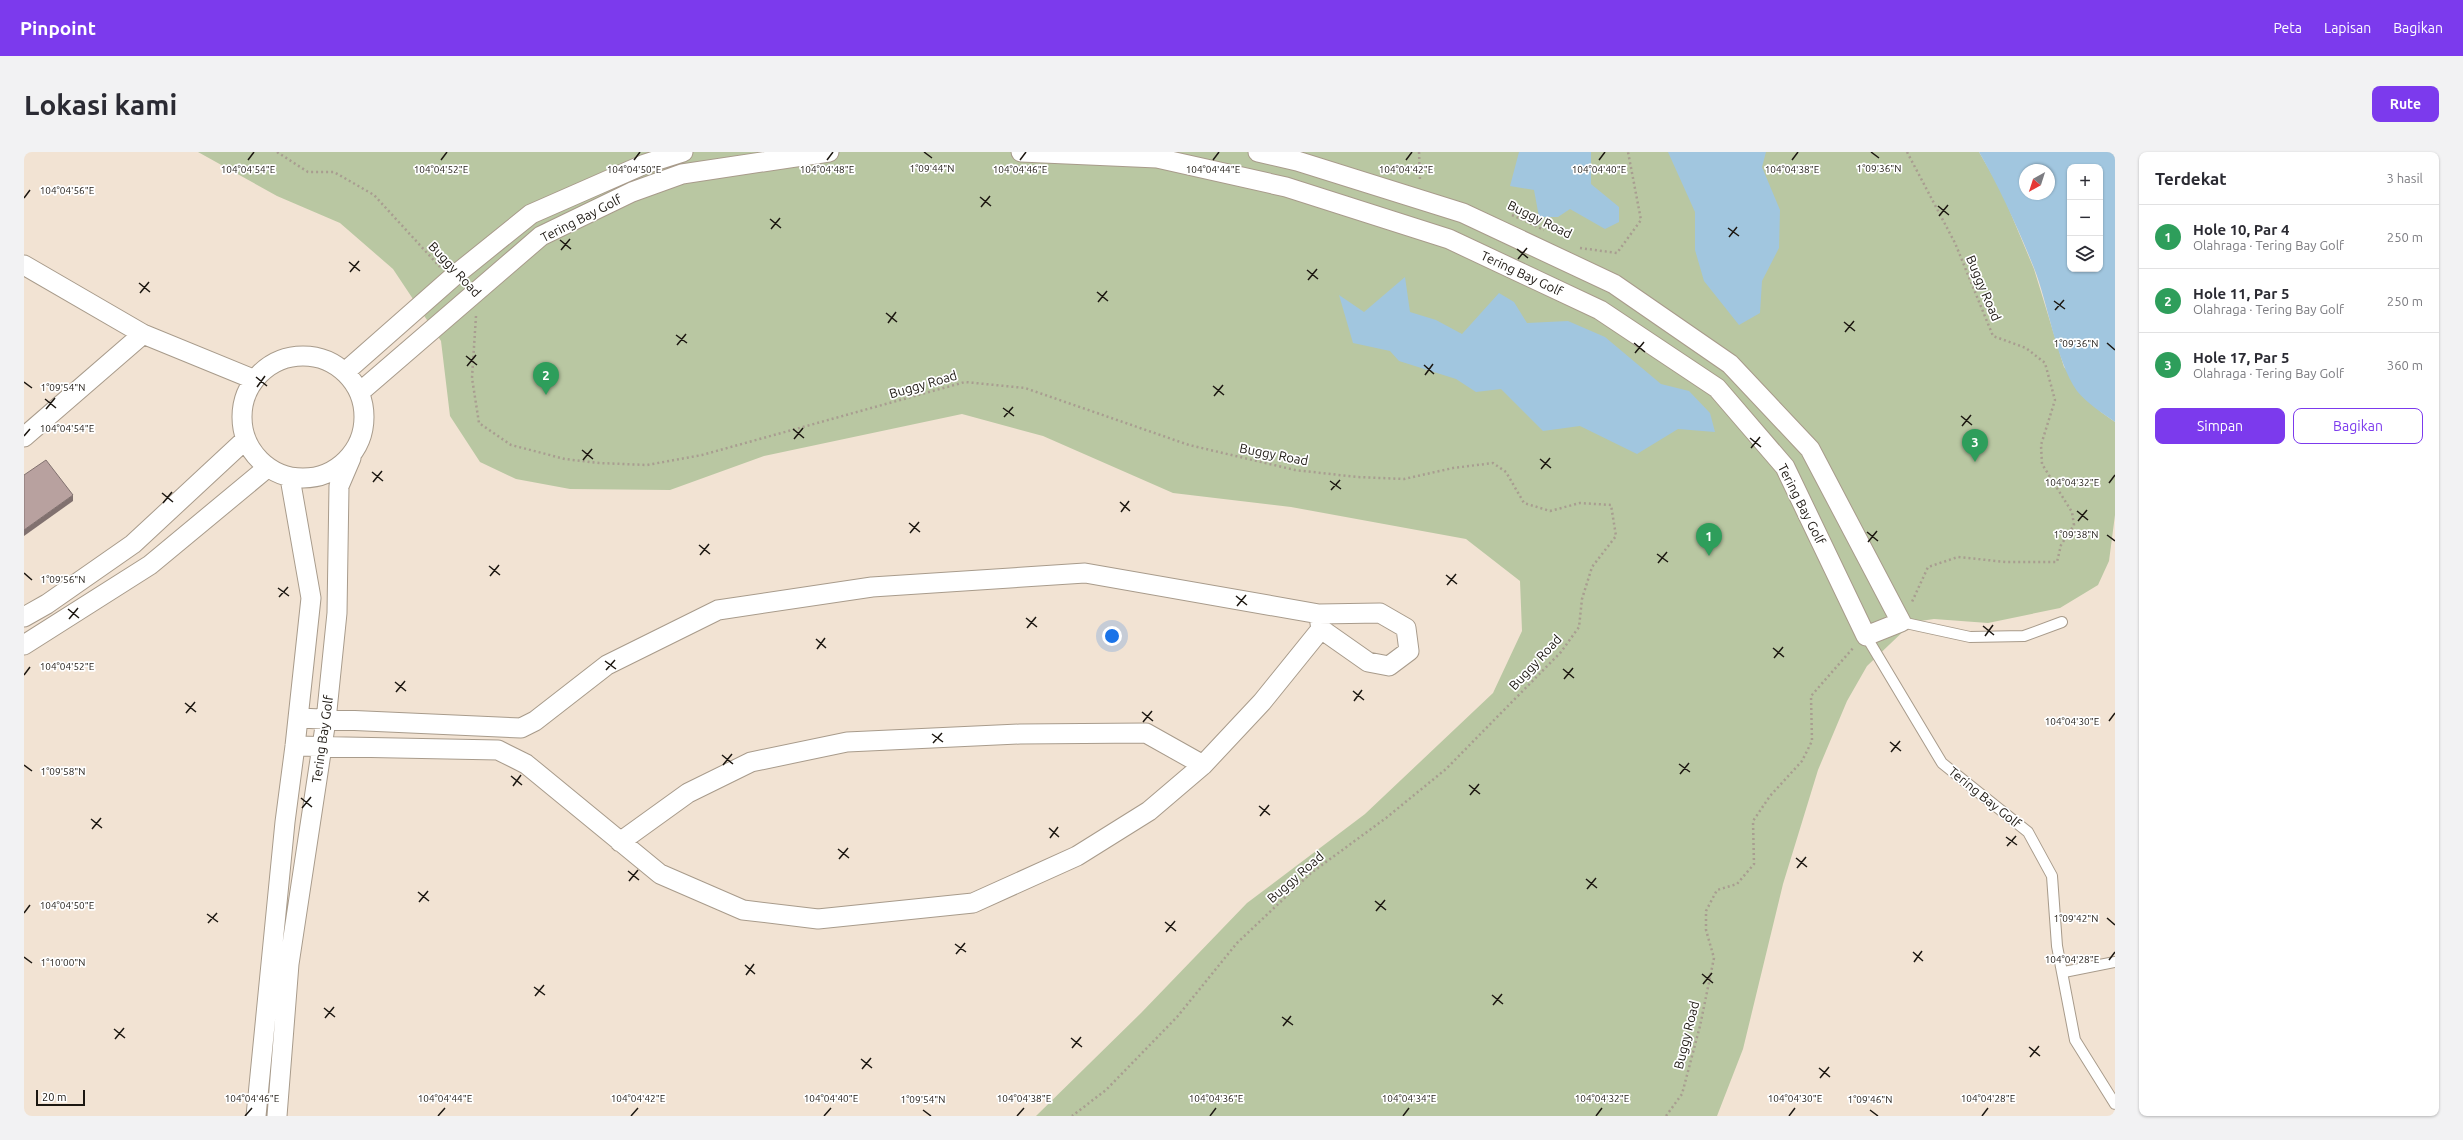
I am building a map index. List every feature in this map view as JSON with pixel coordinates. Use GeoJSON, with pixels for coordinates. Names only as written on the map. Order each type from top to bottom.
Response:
{"type":"FeatureCollection","features":[{"type":"Feature","properties":{"kind":"street","name":"Tering Bay Golf"},"geometry":{"type":"LineString","coordinates":[[345,372],[450,279],[531,214],[645,164],[683,152]]}},
{"type":"Feature","properties":{"kind":"street","name":"Tering Bay Golf"},"geometry":{"type":"LineString","coordinates":[[360,392],[541,236],[632,192],[682,174],[829,152]]}},
{"type":"Feature","properties":{"kind":"street","name":"Tering Bay Golf"},"geometry":{"type":"LineString","coordinates":[[1021,152],[1157,158],[1286,187],[1449,239],[1600,310],[1717,388],[1785,467],[1866,636]]}},
{"type":"Feature","properties":{"kind":"street"},"geometry":{"type":"LineString","coordinates":[[1258,152],[1297,161],[1463,213],[1614,284],[1730,364],[1810,449],[1901,622],[1866,636]]}},
{"type":"Feature","properties":{"kind":"street"},"geometry":{"type":"LineString","coordinates":[[24,265],[142,334],[253,379],[241,408],[245,440],[267,468],[290,478],[323,476],[351,458]]}},
{"type":"Feature","properties":{"kind":"street"},"geometry":{"type":"LineString","coordinates":[[24,437],[142,334]]}},
{"type":"Feature","properties":{"kind":"street","name":"Tering Bay Golf"},"geometry":{"type":"LineString","coordinates":[[253,379],[281,359],[314,356],[345,372],[360,392],[365,426],[339,486],[337,612],[326,720],[289,964],[277,1116]]}},
{"type":"Feature","properties":{"kind":"street"},"geometry":{"type":"LineString","coordinates":[[24,617],[46,604],[133,544],[245,440]]}},
{"type":"Feature","properties":{"kind":"street"},"geometry":{"type":"LineString","coordinates":[[24,645],[150,565],[267,468]]}},
{"type":"Feature","properties":{"kind":"street","name":"Tering Bay Golf"},"geometry":{"type":"LineString","coordinates":[[256,1116],[285,822],[296,746],[311,598],[290,478]]}},
{"type":"Feature","properties":{"kind":"street"},"geometry":{"type":"LineString","coordinates":[[296,746],[321,748],[498,750],[526,764],[660,874],[743,910],[818,919],[974,903],[1077,856],[1149,811],[1203,765],[1262,702],[1320,621],[1085,573],[872,587],[718,610],[607,665],[535,721],[521,728],[299,718]]}},
{"type":"Feature","properties":{"kind":"street"},"geometry":{"type":"LineString","coordinates":[[620,842],[688,793],[751,762],[847,742],[1020,734],[1146,733],[1203,765]]}},
{"type":"Feature","properties":{"kind":"lane"},"geometry":{"type":"LineString","coordinates":[[1901,622],[1970,638],[2024,636],[2062,622]]}},
{"type":"Feature","properties":{"kind":"lane","name":"Tering Bay Golf"},"geometry":{"type":"LineString","coordinates":[[1866,636],[1942,763],[2028,832],[2052,876],[2057,946],[2064,972],[2075,1040],[2115,1104]]}},
{"type":"Feature","properties":{"kind":"lane"},"geometry":{"type":"LineString","coordinates":[[2064,972],[2115,962]]}},
{"type":"Feature","properties":{"kind":"path","name":"Buggy Road"},"geometry":{"type":"LineString","coordinates":[[277,152],[308,172],[334,172],[374,195],[450,279]]}},
{"type":"Feature","properties":{"kind":"path"},"geometry":{"type":"LineString","coordinates":[[1419,152],[1420,181]]}},
{"type":"Feature","properties":{"kind":"path","name":"Buggy Road"},"geometry":{"type":"LineString","coordinates":[[1574,247],[1617,253],[1642,220],[1628,152]]}},
{"type":"Feature","properties":{"kind":"path","name":"Buggy Road"},"geometry":{"type":"LineString","coordinates":[[1901,622],[1928,567],[1958,557],[2006,562],[2057,562],[2061,545],[2074,525],[2072,512],[2042,464],[2041,445],[2055,400],[2045,363],[2026,348],[1993,336],[1954,243],[1907,152]]}},
{"type":"Feature","properties":{"kind":"path"},"geometry":{"type":"LineString","coordinates":[[1413,179],[1427,184]]}},
{"type":"Feature","properties":{"kind":"path","name":"Buggy Road"},"geometry":{"type":"LineString","coordinates":[[1510,214],[1550,233]]}},
{"type":"Feature","properties":{"kind":"path","name":"Buggy Road"},"geometry":{"type":"LineString","coordinates":[[469,299],[477,307],[472,378],[479,423],[511,445],[565,459],[599,463],[647,465],[702,455],[965,382],[1025,388],[1189,446],[1295,470],[1357,477],[1404,478],[1453,468],[1493,463],[1506,472],[1524,503],[1550,511],[1580,503],[1611,505],[1616,536],[1592,567],[1582,599],[1579,627],[1561,652],[1446,769],[1386,818],[1311,873],[1237,943],[1177,1017],[1106,1090],[1072,1116]]}},
{"type":"Feature","properties":{"kind":"path","name":"Buggy Road"},"geometry":{"type":"LineString","coordinates":[[1666,1116],[1682,1094],[1700,1026],[1714,958],[1706,930],[1706,912],[1717,890],[1736,884],[1754,864],[1753,821],[1770,796],[1802,761],[1812,741],[1811,696],[1842,658],[1866,636]]}},
{"type":"Feature","properties":{"kind":"green space"},"geometry":{"type":"Polygon","coordinates":[[[198,152],[1979,152],[2001,190],[2034,269],[2064,367],[2101,412],[2115,422],[2115,515],[2109,561],[2098,585],[2060,608],[1988,623],[1934,619],[1913,622],[1867,666],[1847,701],[1818,770],[1783,884],[1743,1049],[1717,1116],[1036,1116],[1141,1013],[1247,903],[1365,814],[1493,693],[1522,631],[1520,581],[1466,539],[1291,507],[1173,493],[1043,436],[962,414],[764,456],[670,490],[570,489],[516,479],[480,462],[450,416],[441,341],[393,269],[340,223],[277,196],[198,152]]]}},
{"type":"Feature","properties":{"kind":"water"},"geometry":{"type":"Polygon","coordinates":[[[1519,152],[1591,152],[1591,184],[1619,207],[1619,222],[1605,229],[1570,209],[1558,217],[1539,217],[1534,190],[1510,186],[1519,152]]]}},
{"type":"Feature","properties":{"kind":"water"},"geometry":{"type":"Polygon","coordinates":[[[1668,152],[1766,152],[1762,167],[1780,210],[1779,248],[1762,281],[1760,313],[1739,325],[1704,281],[1695,250],[1695,212],[1668,152]]]}},
{"type":"Feature","properties":{"kind":"water"},"geometry":{"type":"Polygon","coordinates":[[[1979,152],[2115,152],[2115,422],[2085,400],[2077,391],[2070,379],[2063,364],[2034,268],[2008,209],[1979,152]]]}},
{"type":"Feature","properties":{"kind":"water"},"geometry":{"type":"Polygon","coordinates":[[[1405,277],[1410,312],[1436,320],[1462,334],[1499,293],[1514,302],[1527,323],[1568,321],[1605,337],[1661,384],[1689,391],[1710,413],[1715,432],[1678,429],[1637,454],[1580,426],[1543,431],[1501,389],[1476,392],[1456,379],[1399,361],[1390,351],[1353,343],[1339,295],[1364,312],[1405,277]]]}},
{"type":"Feature","properties":{"kind":"building"},"geometry":{"type":"Polygon","coordinates":[[[46,460],[73,495],[24,530],[24,475],[46,460]]]}},
{"type":"Feature","properties":{"kind":"place","name":"Hole 11, Par 5"},"geometry":{"type":"Point","coordinates":[546,395]}},
{"type":"Feature","properties":{"kind":"place","name":"Hole 17, Par 5"},"geometry":{"type":"Point","coordinates":[1975,462]}},
{"type":"Feature","properties":{"kind":"place","name":"Hole 10, Par 4"},"geometry":{"type":"Point","coordinates":[1709,556]}}]}
